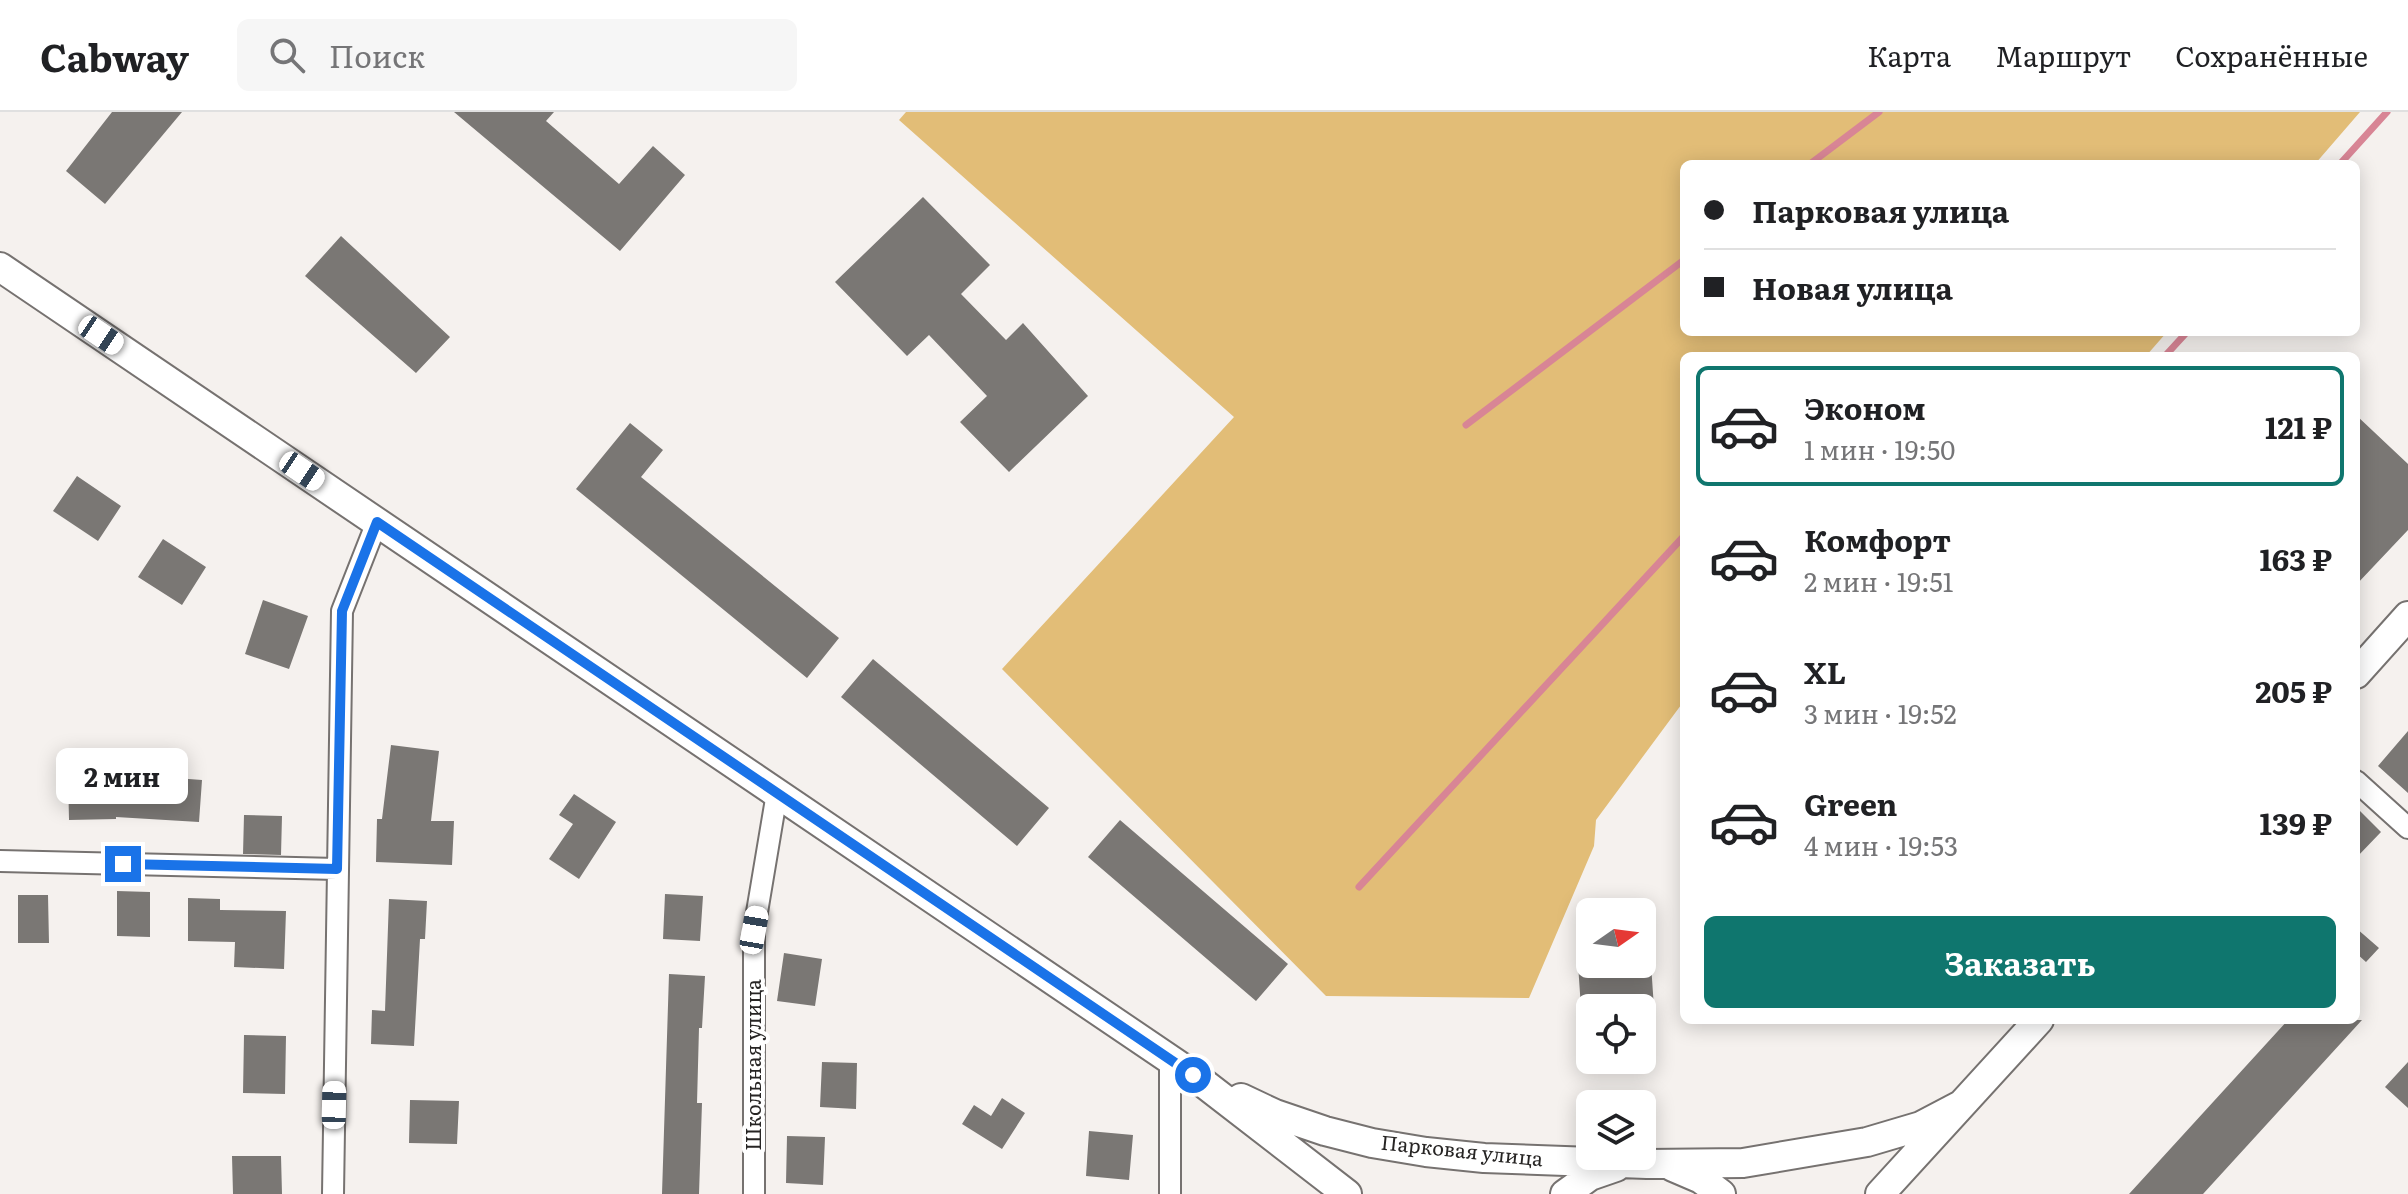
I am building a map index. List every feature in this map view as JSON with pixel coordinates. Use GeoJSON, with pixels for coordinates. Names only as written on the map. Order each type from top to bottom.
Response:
{"type":"FeatureCollection","features":[{"type":"Feature","properties":{"kind":"main road","name":"Парковая улица"},"geometry":{"type":"LineString","coordinates":[[0,267],[1182,1067],[1347,1194]]}},
{"type":"Feature","properties":{"kind":"main road"},"geometry":{"type":"LineString","coordinates":[[2360,670],[2408,616]]}},
{"type":"Feature","properties":{"kind":"main road"},"geometry":{"type":"LineString","coordinates":[[1880,1194],[2035,1024]]}},
{"type":"Feature","properties":{"kind":"main road","name":"Парковая улица"},"geometry":{"type":"LineString","coordinates":[[1182,1067],[1275,1114],[1372,1143],[1484,1158],[1576,1161]]}},
{"type":"Feature","properties":{"kind":"main road"},"geometry":{"type":"LineString","coordinates":[[1656,1164],[1743,1163],[1867,1142],[1921,1126],[1961,1105]]}},
{"type":"Feature","properties":{"kind":"main road"},"geometry":{"type":"LineString","coordinates":[[1656,1165],[1671,1167],[1701,1179],[1721,1194]]}},
{"type":"Feature","properties":{"kind":"main road"},"geometry":{"type":"LineString","coordinates":[[1565,1194],[1590,1176],[1607,1170]]}},
{"type":"Feature","properties":{"kind":"street"},"geometry":{"type":"LineString","coordinates":[[333,1194],[342,611],[377,522]]}},
{"type":"Feature","properties":{"kind":"street"},"geometry":{"type":"LineString","coordinates":[[2360,785],[2408,828]]}},
{"type":"Feature","properties":{"kind":"street","name":"Школьная улица"},"geometry":{"type":"LineString","coordinates":[[754,1194],[754,930],[777,793]]}},
{"type":"Feature","properties":{"kind":"street"},"geometry":{"type":"LineString","coordinates":[[0,861],[337,869]]}},
{"type":"Feature","properties":{"kind":"street"},"geometry":{"type":"LineString","coordinates":[[1170,1194],[1182,1067]]}},
{"type":"Feature","properties":{"kind":"shaded area"},"geometry":{"type":"Polygon","coordinates":[[[906,112],[2360,112],[2318,160],[1680,160],[1680,336],[2164,336],[2150,352],[1680,352],[1680,706],[1596,820],[1594,846],[1529,998],[1326,996],[1002,669],[1234,417],[899,120],[906,112]]]}},
{"type":"Feature","properties":{"kind":"building"},"geometry":{"type":"Polygon","coordinates":[[[112,112],[182,112],[105,204],[66,171],[112,112]]]}},
{"type":"Feature","properties":{"kind":"building"},"geometry":{"type":"Polygon","coordinates":[[[454,112],[554,112],[546,121],[619,184],[653,146],[685,175],[620,251],[454,112]]]}},
{"type":"Feature","properties":{"kind":"building"},"geometry":{"type":"Polygon","coordinates":[[[923,197],[990,265],[961,294],[1006,340],[1023,323],[1088,396],[1009,472],[960,422],[987,396],[929,335],[907,356],[835,282],[923,197]]]}},
{"type":"Feature","properties":{"kind":"building"},"geometry":{"type":"Polygon","coordinates":[[[341,236],[450,337],[416,373],[305,276],[341,236]]]}},
{"type":"Feature","properties":{"kind":"building"},"geometry":{"type":"Polygon","coordinates":[[[2360,419],[2408,464],[2408,530],[2360,581],[2360,419]]]}},
{"type":"Feature","properties":{"kind":"building"},"geometry":{"type":"Polygon","coordinates":[[[630,423],[663,450],[641,477],[839,638],[807,678],[576,489],[630,423]]]}},
{"type":"Feature","properties":{"kind":"building"},"geometry":{"type":"Polygon","coordinates":[[[77,476],[121,506],[98,541],[53,511],[77,476]]]}},
{"type":"Feature","properties":{"kind":"building"},"geometry":{"type":"Polygon","coordinates":[[[163,539],[206,567],[182,605],[138,577],[163,539]]]}},
{"type":"Feature","properties":{"kind":"building"},"geometry":{"type":"Polygon","coordinates":[[[263,600],[308,616],[289,669],[245,654],[263,600]]]}},
{"type":"Feature","properties":{"kind":"building"},"geometry":{"type":"Polygon","coordinates":[[[873,659],[1049,808],[1017,846],[841,697],[873,659]]]}},
{"type":"Feature","properties":{"kind":"building"},"geometry":{"type":"Polygon","coordinates":[[[2408,731],[2408,793],[2378,766],[2408,731]]]}},
{"type":"Feature","properties":{"kind":"building"},"geometry":{"type":"Polygon","coordinates":[[[391,745],[439,751],[431,821],[454,821],[452,865],[376,862],[377,819],[382,819],[391,745]]]}},
{"type":"Feature","properties":{"kind":"building"},"geometry":{"type":"Polygon","coordinates":[[[122,774],[202,780],[199,822],[116,817],[69,820],[68,775],[122,774]]]}},
{"type":"Feature","properties":{"kind":"building"},"geometry":{"type":"Polygon","coordinates":[[[574,794],[616,822],[579,879],[549,859],[573,824],[559,815],[574,794]]]}},
{"type":"Feature","properties":{"kind":"building"},"geometry":{"type":"Polygon","coordinates":[[[2360,811],[2381,832],[2360,854],[2360,811]]]}},
{"type":"Feature","properties":{"kind":"building"},"geometry":{"type":"Polygon","coordinates":[[[244,815],[282,816],[281,855],[243,854],[244,815]]]}},
{"type":"Feature","properties":{"kind":"building"},"geometry":{"type":"Polygon","coordinates":[[[1120,820],[1288,964],[1256,1001],[1088,857],[1120,820]]]}},
{"type":"Feature","properties":{"kind":"building"},"geometry":{"type":"Polygon","coordinates":[[[117,891],[150,892],[150,937],[117,936],[117,891]]]}},
{"type":"Feature","properties":{"kind":"building"},"geometry":{"type":"Polygon","coordinates":[[[665,894],[703,896],[700,941],[663,939],[665,894]]]}},
{"type":"Feature","properties":{"kind":"building"},"geometry":{"type":"Polygon","coordinates":[[[18,895],[48,895],[49,943],[18,943],[18,895]]]}},
{"type":"Feature","properties":{"kind":"building"},"geometry":{"type":"Polygon","coordinates":[[[188,898],[220,899],[220,910],[286,911],[284,969],[234,967],[235,942],[188,941],[188,898]]]}},
{"type":"Feature","properties":{"kind":"building"},"geometry":{"type":"Polygon","coordinates":[[[389,899],[427,901],[425,939],[420,939],[414,1046],[371,1044],[372,1010],[385,1011],[389,899]]]}},
{"type":"Feature","properties":{"kind":"building"},"geometry":{"type":"Polygon","coordinates":[[[2360,931],[2379,948],[2366,962],[2360,957],[2360,931]]]}},
{"type":"Feature","properties":{"kind":"building"},"geometry":{"type":"Polygon","coordinates":[[[784,953],[822,959],[815,1006],[777,1001],[784,953]]]}},
{"type":"Feature","properties":{"kind":"building"},"geometry":{"type":"Polygon","coordinates":[[[669,974],[705,976],[702,1028],[699,1028],[697,1103],[702,1103],[699,1194],[662,1194],[669,974]]]}},
{"type":"Feature","properties":{"kind":"building"},"geometry":{"type":"Polygon","coordinates":[[[1579,978],[1652,978],[1653,994],[1580,994],[1579,978]]]}},
{"type":"Feature","properties":{"kind":"building"},"geometry":{"type":"Polygon","coordinates":[[[2284,1024],[2358,1024],[2203,1194],[2129,1194],[2284,1024]]]}},
{"type":"Feature","properties":{"kind":"building"},"geometry":{"type":"Polygon","coordinates":[[[244,1035],[286,1036],[285,1094],[243,1093],[244,1035]]]}},
{"type":"Feature","properties":{"kind":"building"},"geometry":{"type":"Polygon","coordinates":[[[822,1062],[857,1063],[856,1109],[820,1107],[822,1062]]]}},
{"type":"Feature","properties":{"kind":"building"},"geometry":{"type":"Polygon","coordinates":[[[2408,1062],[2408,1108],[2385,1087],[2408,1062]]]}},
{"type":"Feature","properties":{"kind":"building"},"geometry":{"type":"Polygon","coordinates":[[[1002,1098],[1025,1113],[1002,1149],[962,1124],[974,1105],[991,1116],[1002,1098]]]}},
{"type":"Feature","properties":{"kind":"building"},"geometry":{"type":"Polygon","coordinates":[[[410,1100],[459,1101],[457,1144],[409,1143],[410,1100]]]}},
{"type":"Feature","properties":{"kind":"building"},"geometry":{"type":"Polygon","coordinates":[[[1089,1131],[1133,1135],[1129,1180],[1086,1176],[1089,1131]]]}},
{"type":"Feature","properties":{"kind":"building"},"geometry":{"type":"Polygon","coordinates":[[[787,1136],[825,1137],[823,1185],[786,1183],[787,1136]]]}},
{"type":"Feature","properties":{"kind":"building"},"geometry":{"type":"Polygon","coordinates":[[[232,1156],[281,1156],[282,1194],[233,1194],[232,1156]]]}},
{"type":"Feature","properties":{"kind":"waterway"},"geometry":{"type":"LineString","coordinates":[[1815,160],[1879,112]]}},
{"type":"Feature","properties":{"kind":"waterway"},"geometry":{"type":"LineString","coordinates":[[2344,160],[2387,112]]}},
{"type":"Feature","properties":{"kind":"waterway"},"geometry":{"type":"LineString","coordinates":[[1466,425],[1680,263]]}},
{"type":"Feature","properties":{"kind":"waterway"},"geometry":{"type":"LineString","coordinates":[[2169,352],[2183,336]]}},
{"type":"Feature","properties":{"kind":"waterway"},"geometry":{"type":"LineString","coordinates":[[1359,887],[1680,540]]}},
{"type":"Feature","properties":{"kind":"route"},"geometry":{"type":"LineString","coordinates":[[123,864],[337,869],[342,611],[377,522],[1193,1075]]}}]}
